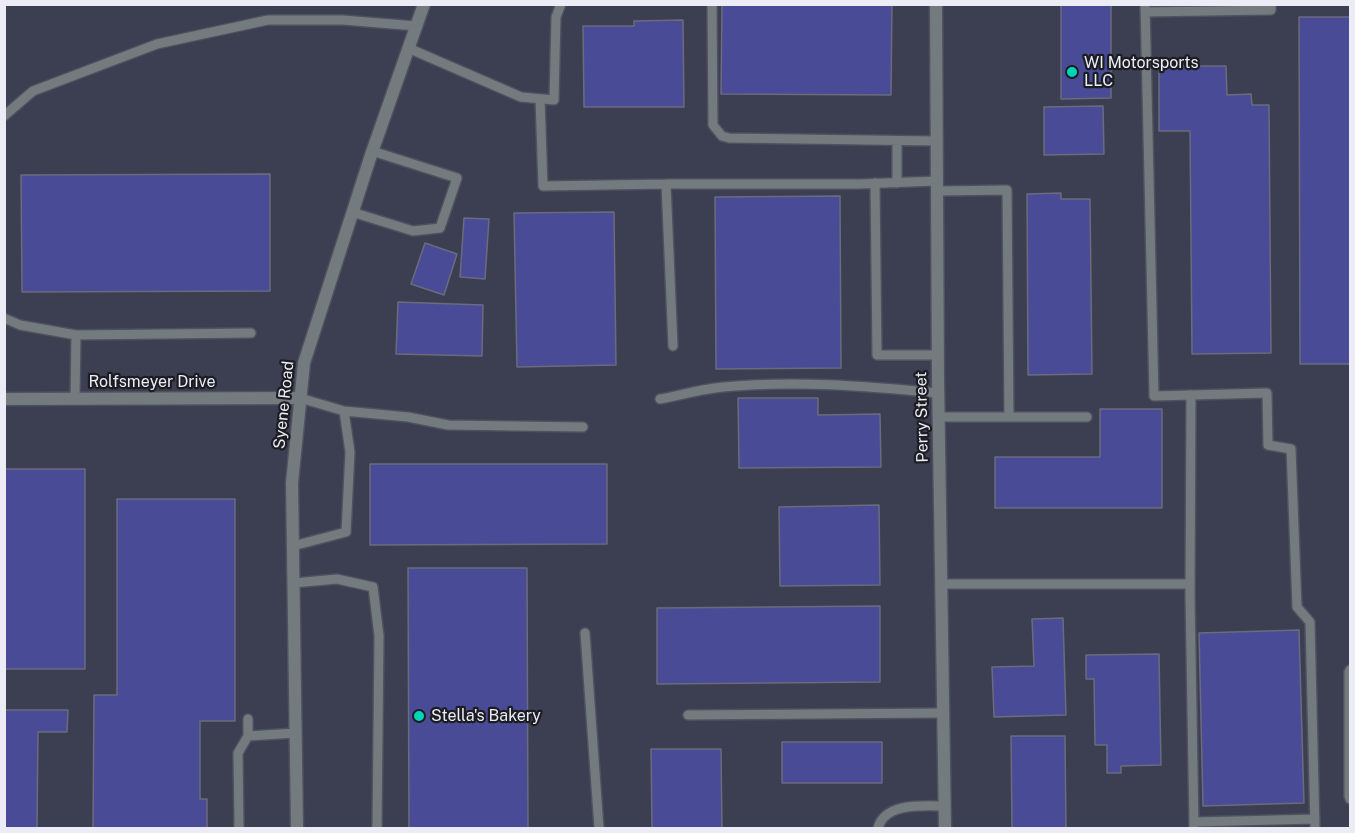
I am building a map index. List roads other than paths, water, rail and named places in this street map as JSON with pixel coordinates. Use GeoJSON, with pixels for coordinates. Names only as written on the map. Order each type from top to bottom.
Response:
{"type":"FeatureCollection","features":[{"type":"Feature","properties":{"kind":"street","name":"Syene Road"},"geometry":{"type":"LineString","coordinates":[[297,828],[292,483],[304,363],[372,151],[424,4]]}},
{"type":"Feature","properties":{"kind":"street","name":"Perry Street"},"geometry":{"type":"LineString","coordinates":[[936,4],[938,393],[945,828]]}},
{"type":"Feature","properties":{"kind":"street","name":"Rolfsmeyer Drive"},"geometry":{"type":"LineString","coordinates":[[4,399],[300,398]]}},
{"type":"Feature","properties":{"kind":"lane"},"geometry":{"type":"LineString","coordinates":[[408,48],[521,97],[554,100],[556,17],[561,4]]}},
{"type":"Feature","properties":{"kind":"lane"},"geometry":{"type":"LineString","coordinates":[[712,4],[713,125],[722,136],[729,138],[937,141]]}},
{"type":"Feature","properties":{"kind":"lane"},"geometry":{"type":"LineString","coordinates":[[1191,395],[1190,584],[1194,825],[1315,824],[1310,622],[1297,607],[1290,449],[1268,445],[1266,393],[1191,395],[1154,396],[1145,8],[1271,10],[1271,4]]}},
{"type":"Feature","properties":{"kind":"lane"},"geometry":{"type":"LineString","coordinates":[[4,116],[33,91],[157,44],[268,20],[343,20],[416,26]]}},
{"type":"Feature","properties":{"kind":"lane"},"geometry":{"type":"LineString","coordinates":[[540,99],[543,186],[897,183],[1006,190],[1009,417]]}},
{"type":"Feature","properties":{"kind":"lane"},"geometry":{"type":"LineString","coordinates":[[897,141],[897,183]]}},
{"type":"Feature","properties":{"kind":"lane"},"geometry":{"type":"LineString","coordinates":[[352,212],[413,231],[440,228],[457,178],[372,151]]}},
{"type":"Feature","properties":{"kind":"lane"},"geometry":{"type":"LineString","coordinates":[[875,183],[877,355],[938,355]]}},
{"type":"Feature","properties":{"kind":"lane"},"geometry":{"type":"LineString","coordinates":[[666,184],[673,345]]}},
{"type":"Feature","properties":{"kind":"lane"},"geometry":{"type":"LineString","coordinates":[[4,318],[20,325],[76,335],[251,333]]}},
{"type":"Feature","properties":{"kind":"lane"},"geometry":{"type":"LineString","coordinates":[[75,399],[76,335]]}},
{"type":"Feature","properties":{"kind":"lane"},"geometry":{"type":"LineString","coordinates":[[660,399],[722,387],[789,385],[871,386],[938,393]]}},
{"type":"Feature","properties":{"kind":"lane"},"geometry":{"type":"LineString","coordinates":[[300,398],[344,411],[408,417],[448,425],[583,427]]}},
{"type":"Feature","properties":{"kind":"lane"},"geometry":{"type":"LineString","coordinates":[[293,546],[346,532],[350,452],[344,411]]}},
{"type":"Feature","properties":{"kind":"lane"},"geometry":{"type":"LineString","coordinates":[[939,417],[1087,417]]}},
{"type":"Feature","properties":{"kind":"lane"},"geometry":{"type":"LineString","coordinates":[[294,583],[337,579],[373,587],[379,636],[377,828]]}},
{"type":"Feature","properties":{"kind":"lane"},"geometry":{"type":"LineString","coordinates":[[941,584],[1190,584]]}},
{"type":"Feature","properties":{"kind":"lane"},"geometry":{"type":"LineString","coordinates":[[585,633],[599,828]]}},
{"type":"Feature","properties":{"kind":"lane"},"geometry":{"type":"LineString","coordinates":[[1350,670],[1350,799]]}},
{"type":"Feature","properties":{"kind":"lane"},"geometry":{"type":"LineString","coordinates":[[688,715],[943,713]]}},
{"type":"Feature","properties":{"kind":"lane"},"geometry":{"type":"LineString","coordinates":[[240,828],[238,753],[248,736],[248,719]]}},
{"type":"Feature","properties":{"kind":"lane"},"geometry":{"type":"LineString","coordinates":[[248,736],[296,733]]}},
{"type":"Feature","properties":{"kind":"lane"},"geometry":{"type":"LineString","coordinates":[[878,828],[879,822],[889,812],[908,807],[945,806]]}},
{"type":"Feature","properties":{"kind":"place","name":"WI Motorsports LLC"},"geometry":{"type":"Point","coordinates":[1072,72]}},
{"type":"Feature","properties":{"kind":"place","name":"Stella's Bakery"},"geometry":{"type":"Point","coordinates":[419,716]}}]}
